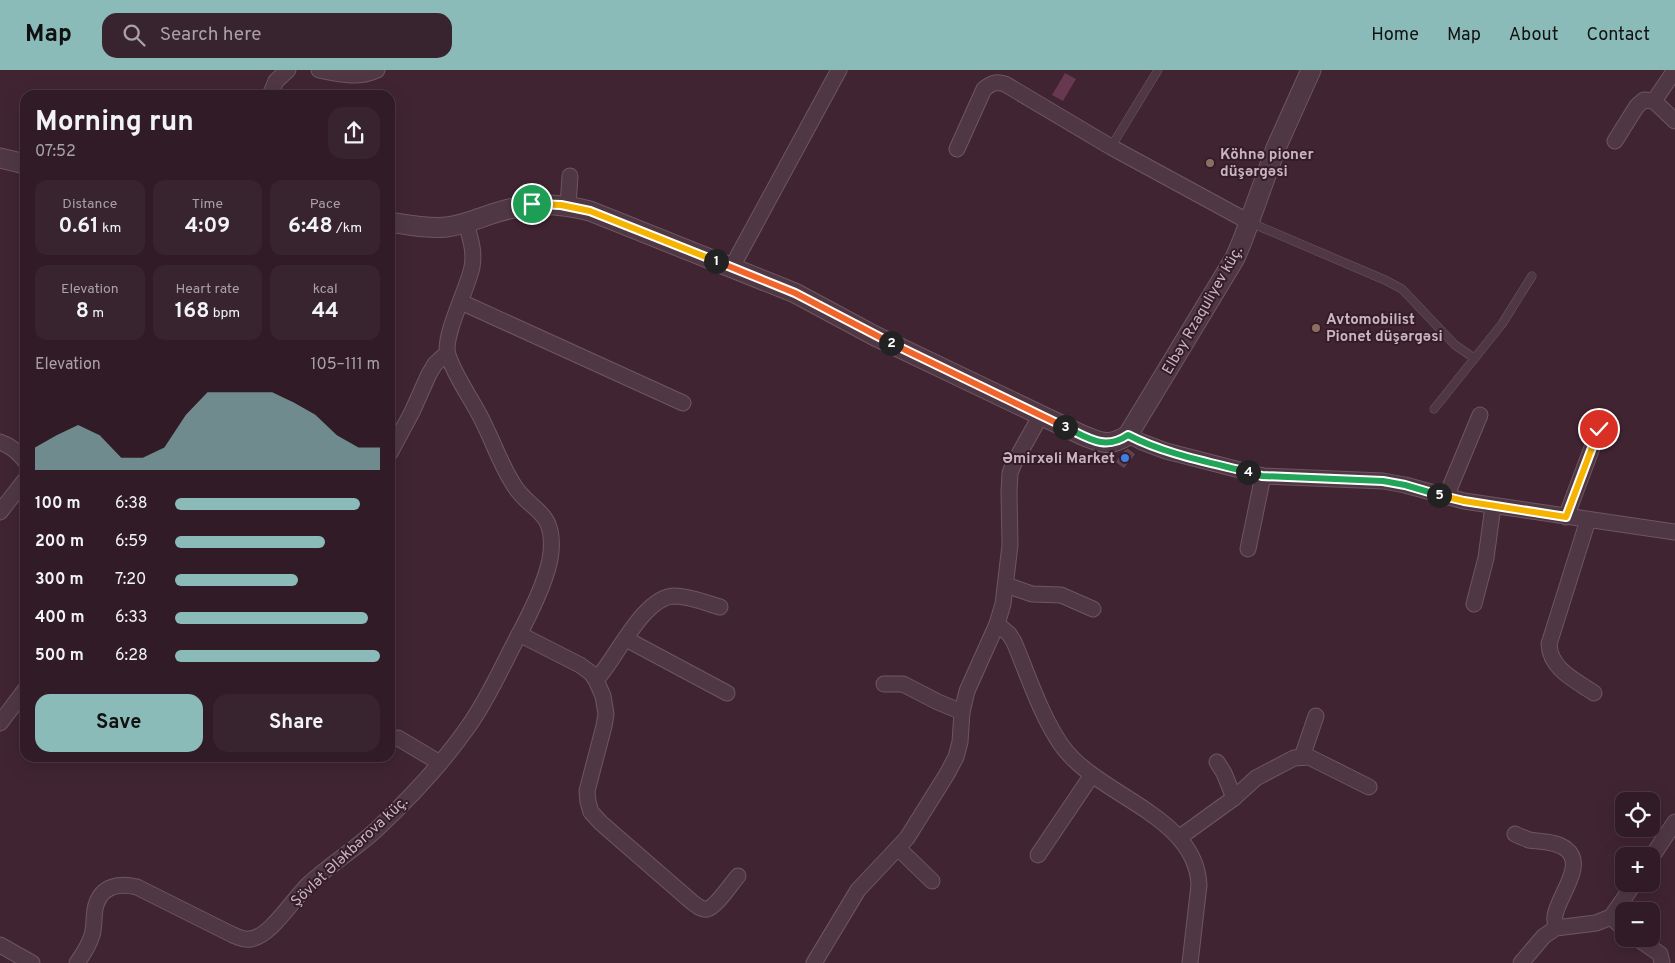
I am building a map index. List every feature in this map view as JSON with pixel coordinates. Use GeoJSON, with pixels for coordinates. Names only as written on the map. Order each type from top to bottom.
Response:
{"type":"FeatureCollection","features":[{"type":"Feature","properties":{"kind":"street"},"geometry":{"type":"LineString","coordinates":[[272,90],[276,81],[288,70]]}},
{"type":"Feature","properties":{"kind":"street"},"geometry":{"type":"LineString","coordinates":[[319,70],[349,75],[370,74],[378,70]]}},
{"type":"Feature","properties":{"kind":"street"},"geometry":{"type":"LineString","coordinates":[[732,267],[839,70]]}},
{"type":"Feature","properties":{"kind":"street","name":"Elbəy Rzaquliyev küç."},"geometry":{"type":"LineString","coordinates":[[1128,435],[1235,258],[1276,148],[1311,70]]}},
{"type":"Feature","properties":{"kind":"street"},"geometry":{"type":"LineString","coordinates":[[1654,101],[1674,70]]}},
{"type":"Feature","properties":{"kind":"street"},"geometry":{"type":"LineString","coordinates":[[957,149],[984,89],[991,83],[998,82],[1005,84],[1111,147],[1249,222]]}},
{"type":"Feature","properties":{"kind":"street"},"geometry":{"type":"LineString","coordinates":[[1615,142],[1637,106],[1644,100],[1654,101],[1675,121]]}},
{"type":"Feature","properties":{"kind":"street"},"geometry":{"type":"LineString","coordinates":[[0,158],[20,163]]}},
{"type":"Feature","properties":{"kind":"street"},"geometry":{"type":"LineString","coordinates":[[568,206],[570,176]]}},
{"type":"Feature","properties":{"kind":"street"},"geometry":{"type":"LineString","coordinates":[[395,223],[426,227],[447,227],[466,224],[510,208],[540,204],[568,206],[590,211],[795,293],[875,336],[1098,442],[1110,444],[1128,435],[1166,451],[1262,476],[1383,481],[1405,485],[1446,497],[1493,506],[1675,532]]}},
{"type":"Feature","properties":{"kind":"street"},"geometry":{"type":"LineString","coordinates":[[395,444],[412,412],[428,374],[435,364],[447,353],[448,339],[474,255],[466,224]]}},
{"type":"Feature","properties":{"kind":"street"},"geometry":{"type":"LineString","coordinates":[[461,302],[683,403]]}},
{"type":"Feature","properties":{"kind":"street","name":"Şövlət Ələkbərova küç."},"geometry":{"type":"LineString","coordinates":[[77,963],[86,950],[92,934],[96,904],[102,894],[113,886],[124,884],[137,887],[233,935],[247,940],[258,937],[270,928],[303,890],[381,825],[440,763],[471,723],[519,634],[542,585],[551,555],[552,537],[548,523],[540,511],[511,482],[490,434],[453,368],[447,353]]}},
{"type":"Feature","properties":{"kind":"street"},"geometry":{"type":"LineString","coordinates":[[814,963],[858,890],[898,848],[918,822],[948,774],[956,757],[967,691],[1001,615],[1010,545],[1008,492],[1010,473],[1041,415]]}},
{"type":"Feature","properties":{"kind":"street"},"geometry":{"type":"LineString","coordinates":[[1446,497],[1480,415]]}},
{"type":"Feature","properties":{"kind":"street"},"geometry":{"type":"LineString","coordinates":[[1566,517],[1599,429]]}},
{"type":"Feature","properties":{"kind":"street"},"geometry":{"type":"LineString","coordinates":[[0,442],[10,446],[20,454]]}},
{"type":"Feature","properties":{"kind":"street"},"geometry":{"type":"LineString","coordinates":[[1248,549],[1262,476]]}},
{"type":"Feature","properties":{"kind":"street"},"geometry":{"type":"LineString","coordinates":[[0,512],[20,486]]}},
{"type":"Feature","properties":{"kind":"street"},"geometry":{"type":"LineString","coordinates":[[1474,604],[1486,558],[1493,506]]}},
{"type":"Feature","properties":{"kind":"street"},"geometry":{"type":"LineString","coordinates":[[1588,520],[1549,644],[1549,652],[1555,664],[1594,693]]}},
{"type":"Feature","properties":{"kind":"street"},"geometry":{"type":"LineString","coordinates":[[1006,585],[1032,594],[1060,595],[1093,609]]}},
{"type":"Feature","properties":{"kind":"street"},"geometry":{"type":"LineString","coordinates":[[596,680],[650,608],[665,598],[675,596],[720,607]]}},
{"type":"Feature","properties":{"kind":"street"},"geometry":{"type":"LineString","coordinates":[[997,624],[1010,634],[1049,724],[1062,746],[1075,761],[1092,775],[1161,821],[1180,837],[1190,850],[1198,875],[1199,885],[1190,963]]}},
{"type":"Feature","properties":{"kind":"street"},"geometry":{"type":"LineString","coordinates":[[519,634],[580,665],[591,673],[603,696],[606,714],[604,726],[587,791],[591,812],[692,902],[702,908],[708,909],[714,905],[738,876]]}},
{"type":"Feature","properties":{"kind":"street"},"geometry":{"type":"LineString","coordinates":[[626,639],[727,693]]}},
{"type":"Feature","properties":{"kind":"street"},"geometry":{"type":"LineString","coordinates":[[884,684],[903,684],[962,712]]}},
{"type":"Feature","properties":{"kind":"street"},"geometry":{"type":"LineString","coordinates":[[0,723],[20,697]]}},
{"type":"Feature","properties":{"kind":"street"},"geometry":{"type":"LineString","coordinates":[[1302,757],[1316,716]]}},
{"type":"Feature","properties":{"kind":"street"},"geometry":{"type":"LineString","coordinates":[[398,738],[440,763]]}},
{"type":"Feature","properties":{"kind":"street"},"geometry":{"type":"LineString","coordinates":[[1180,837],[1234,798],[1256,778],[1294,758],[1310,757],[1369,787]]}},
{"type":"Feature","properties":{"kind":"street"},"geometry":{"type":"LineString","coordinates":[[1217,762],[1224,773],[1234,798]]}},
{"type":"Feature","properties":{"kind":"street"},"geometry":{"type":"LineString","coordinates":[[1038,855],[1092,775]]}},
{"type":"Feature","properties":{"kind":"street"},"geometry":{"type":"LineString","coordinates":[[1658,847],[1675,822]]}},
{"type":"Feature","properties":{"kind":"street"},"geometry":{"type":"LineString","coordinates":[[1515,834],[1528,839],[1557,844],[1567,850],[1573,859],[1574,870],[1554,917],[1556,928]]}},
{"type":"Feature","properties":{"kind":"street"},"geometry":{"type":"LineString","coordinates":[[898,848],[932,881]]}},
{"type":"Feature","properties":{"kind":"street"},"geometry":{"type":"LineString","coordinates":[[1521,963],[1544,936],[1556,928],[1596,923],[1611,917],[1628,892]]}},
{"type":"Feature","properties":{"kind":"street"},"geometry":{"type":"LineString","coordinates":[[1611,917],[1615,921]]}},
{"type":"Feature","properties":{"kind":"street"},"geometry":{"type":"LineString","coordinates":[[0,945],[32,963]]}},
{"type":"Feature","properties":{"kind":"street"},"geometry":{"type":"LineString","coordinates":[[1650,947],[1660,954],[1662,963]]}},
{"type":"Feature","properties":{"kind":"lane"},"geometry":{"type":"LineString","coordinates":[[1111,147],[1158,70]]}},
{"type":"Feature","properties":{"kind":"lane"},"geometry":{"type":"LineString","coordinates":[[1249,222],[1402,289],[1455,345],[1474,358]]}},
{"type":"Feature","properties":{"kind":"lane"},"geometry":{"type":"LineString","coordinates":[[1434,409],[1502,324],[1532,276]]}},
{"type":"Feature","properties":{"kind":"shaded area"},"geometry":{"type":"Polygon","coordinates":[[[1065,73],[1076,79],[1063,101],[1052,95],[1065,73]]]}},
{"type":"Feature","properties":{"kind":"building"},"geometry":{"type":"Polygon","coordinates":[[[1128,448],[1136,454],[1124,469],[1115,462],[1124,450],[1128,448]]]}},
{"type":"Feature","properties":{"kind":"place","name":"Köhnə pioner düşərgəsi"},"geometry":{"type":"Point","coordinates":[1210,163]}},
{"type":"Feature","properties":{"kind":"place","name":"Avtomobilist Pionet düşərgəsi"},"geometry":{"type":"Point","coordinates":[1316,328]}},
{"type":"Feature","properties":{"kind":"place","name":"Əmirxəli Market"},"geometry":{"type":"Point","coordinates":[1125,458]}},
{"type":"Feature","properties":{"kind":"route"},"geometry":{"type":"LineString","coordinates":[[532,204],[561,205],[590,211],[770,282],[795,293],[875,336],[1098,442],[1110,444],[1128,435],[1166,451],[1262,476],[1383,481],[1464,501],[1566,517],[1599,429]]}}]}
